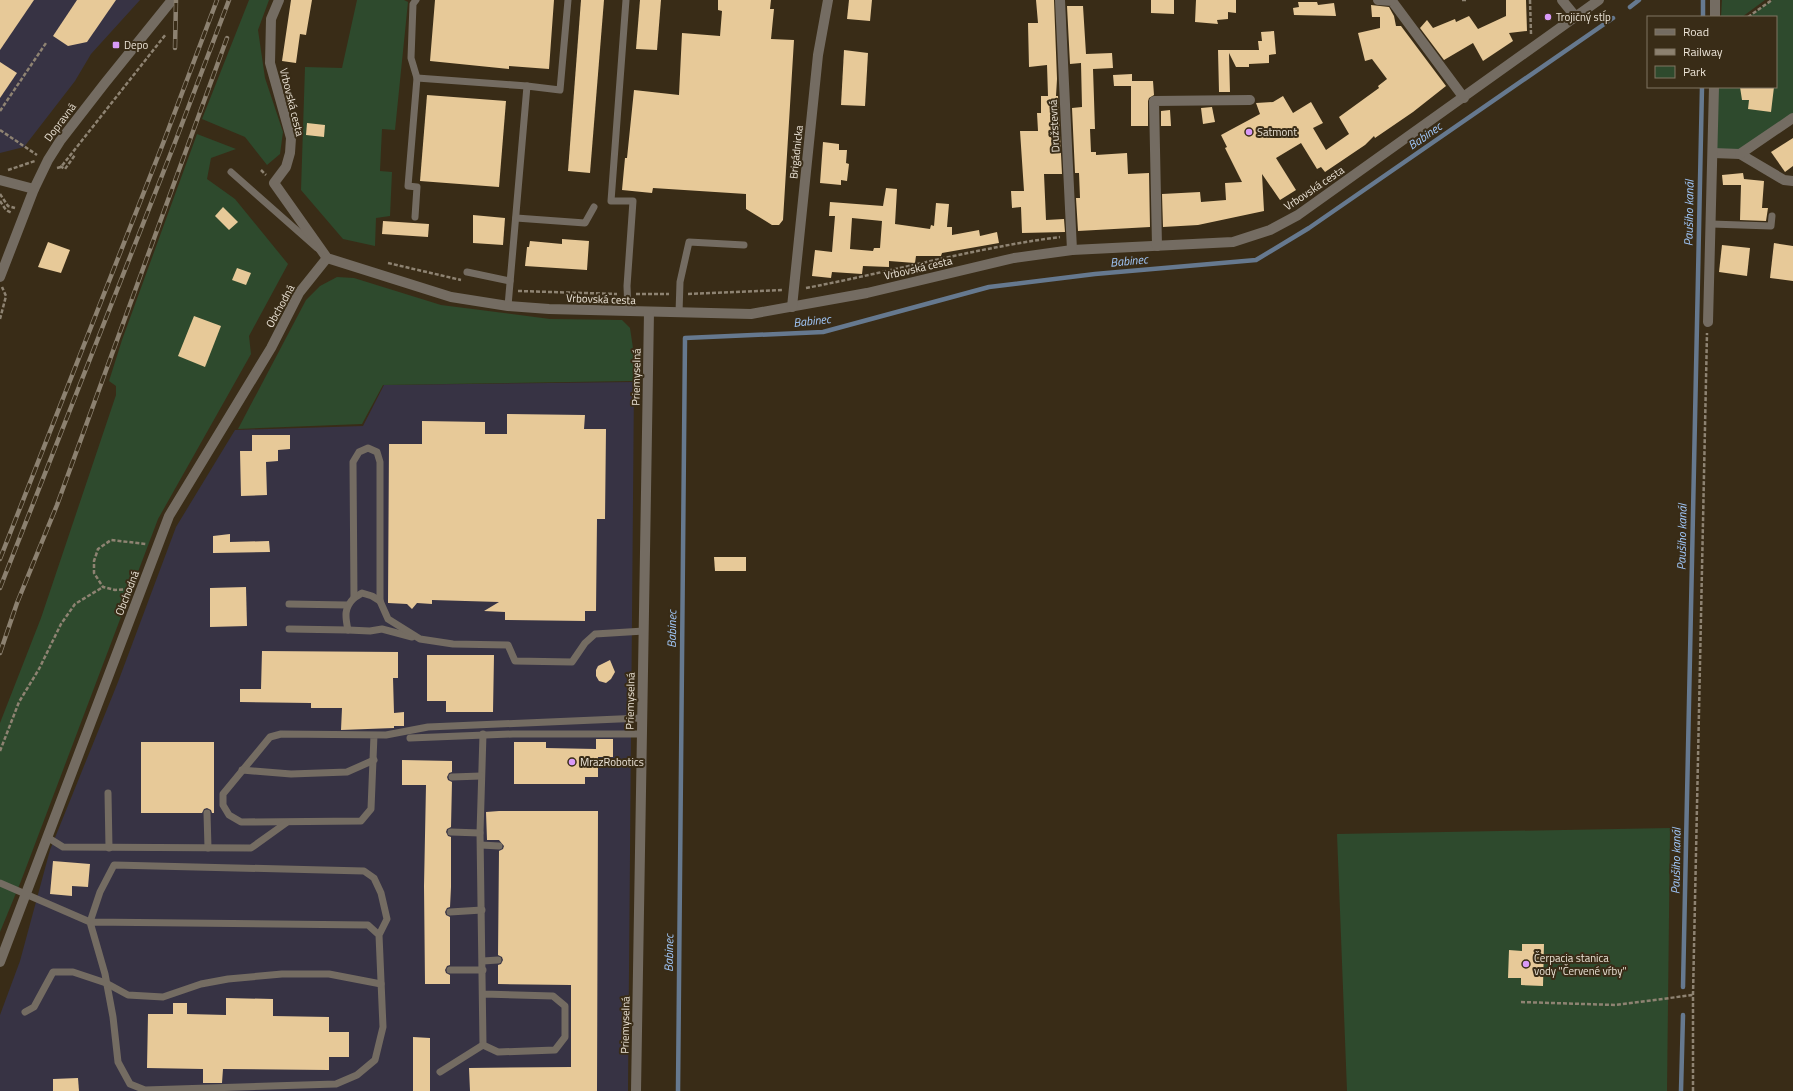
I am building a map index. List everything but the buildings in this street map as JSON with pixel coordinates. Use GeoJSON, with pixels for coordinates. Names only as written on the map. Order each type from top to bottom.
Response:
{"type":"FeatureCollection","features":[{"type":"Feature","properties":{"kind":"street","name":"Dopravná"},"geometry":{"type":"LineString","coordinates":[[0,277],[45,164],[60,141],[172,0]]}},
{"type":"Feature","properties":{"kind":"street","name":"Vrbovská cesta"},"geometry":{"type":"LineString","coordinates":[[279,0],[271,19],[270,63],[291,138],[290,153],[286,167],[274,182],[327,258],[450,297],[508,306],[679,313],[751,314],[867,293],[1014,258],[1072,250],[1234,242],[1270,230],[1298,215],[1464,98],[1599,0]]}},
{"type":"Feature","properties":{"kind":"street","name":"Brigádnicka"},"geometry":{"type":"LineString","coordinates":[[792,307],[818,55],[828,0]]}},
{"type":"Feature","properties":{"kind":"street","name":"Družstevná"},"geometry":{"type":"LineString","coordinates":[[1060,0],[1072,250]]}},
{"type":"Feature","properties":{"kind":"street"},"geometry":{"type":"LineString","coordinates":[[1378,0],[1392,1],[1464,98]]}},
{"type":"Feature","properties":{"kind":"street"},"geometry":{"type":"LineString","coordinates":[[1562,0],[1576,16]]}},
{"type":"Feature","properties":{"kind":"street"},"geometry":{"type":"LineString","coordinates":[[1715,0],[1715,16]]}},
{"type":"Feature","properties":{"kind":"street"},"geometry":{"type":"LineString","coordinates":[[1708,322],[1714,88]]}},
{"type":"Feature","properties":{"kind":"street"},"geometry":{"type":"LineString","coordinates":[[1157,246],[1154,102],[1250,100]]}},
{"type":"Feature","properties":{"kind":"street"},"geometry":{"type":"LineString","coordinates":[[1740,154],[1793,118]]}},
{"type":"Feature","properties":{"kind":"street"},"geometry":{"type":"LineString","coordinates":[[1713,154],[1740,154],[1784,180],[1793,181]]}},
{"type":"Feature","properties":{"kind":"street"},"geometry":{"type":"LineString","coordinates":[[0,180],[34,189]]}},
{"type":"Feature","properties":{"kind":"street","name":"Obchodná"},"geometry":{"type":"LineString","coordinates":[[0,962],[169,516],[271,348],[299,293],[327,258]]}},
{"type":"Feature","properties":{"kind":"street","name":"Priemyselná"},"geometry":{"type":"LineString","coordinates":[[636,1091],[649,312]]}},
{"type":"Feature","properties":{"kind":"lane"},"geometry":{"type":"LineString","coordinates":[[415,217],[417,187],[408,186],[417,78],[411,58],[413,4],[416,0]]}},
{"type":"Feature","properties":{"kind":"lane"},"geometry":{"type":"LineString","coordinates":[[417,78],[527,86],[560,90],[568,0]]}},
{"type":"Feature","properties":{"kind":"lane"},"geometry":{"type":"LineString","coordinates":[[626,0],[611,201],[633,201],[627,294],[628,311]]}},
{"type":"Feature","properties":{"kind":"lane"},"geometry":{"type":"LineString","coordinates":[[508,306],[527,86]]}},
{"type":"Feature","properties":{"kind":"lane"},"geometry":{"type":"LineString","coordinates":[[232,172],[327,258]]}},
{"type":"Feature","properties":{"kind":"lane"},"geometry":{"type":"LineString","coordinates":[[516,218],[586,223],[594,207]]}},
{"type":"Feature","properties":{"kind":"lane"},"geometry":{"type":"LineString","coordinates":[[1711,224],[1771,226],[1772,216]]}},
{"type":"Feature","properties":{"kind":"lane"},"geometry":{"type":"LineString","coordinates":[[679,313],[680,282],[689,242],[744,245]]}},
{"type":"Feature","properties":{"kind":"lane"},"geometry":{"type":"LineString","coordinates":[[467,272],[510,281]]}},
{"type":"Feature","properties":{"kind":"lane"},"geometry":{"type":"LineString","coordinates":[[354,598],[353,462],[359,452],[368,448],[377,452],[380,462],[380,601],[388,619],[420,639]]}},
{"type":"Feature","properties":{"kind":"lane"},"geometry":{"type":"LineString","coordinates":[[348,630],[345,619],[347,605],[354,598],[362,593],[372,596],[380,601]]}},
{"type":"Feature","properties":{"kind":"lane"},"geometry":{"type":"LineString","coordinates":[[289,604],[347,605]]}},
{"type":"Feature","properties":{"kind":"lane"},"geometry":{"type":"LineString","coordinates":[[382,628],[388,619]]}},
{"type":"Feature","properties":{"kind":"lane"},"geometry":{"type":"LineString","coordinates":[[289,630],[348,630],[370,632],[382,628],[420,639],[453,644],[508,645],[515,661],[572,662],[585,643],[595,634],[644,631]]}},
{"type":"Feature","properties":{"kind":"lane"},"geometry":{"type":"LineString","coordinates":[[374,735],[371,809],[361,821],[286,823],[241,822],[229,815],[223,804],[223,794],[242,770],[270,737],[282,734],[386,735],[428,727],[642,718]]}},
{"type":"Feature","properties":{"kind":"lane"},"geometry":{"type":"LineString","coordinates":[[410,738],[483,734],[642,734]]}},
{"type":"Feature","properties":{"kind":"lane"},"geometry":{"type":"LineString","coordinates":[[483,734],[480,833],[483,1045]]}},
{"type":"Feature","properties":{"kind":"lane"},"geometry":{"type":"LineString","coordinates":[[242,770],[291,774],[347,772],[374,760]]}},
{"type":"Feature","properties":{"kind":"lane"},"geometry":{"type":"LineString","coordinates":[[452,777],[481,776]]}},
{"type":"Feature","properties":{"kind":"lane"},"geometry":{"type":"LineString","coordinates":[[108,792],[109,848]]}},
{"type":"Feature","properties":{"kind":"lane"},"geometry":{"type":"LineString","coordinates":[[207,813],[208,848]]}},
{"type":"Feature","properties":{"kind":"lane"},"geometry":{"type":"LineString","coordinates":[[47,837],[62,847],[251,848],[286,823]]}},
{"type":"Feature","properties":{"kind":"lane"},"geometry":{"type":"LineString","coordinates":[[451,832],[480,833]]}},
{"type":"Feature","properties":{"kind":"lane"},"geometry":{"type":"LineString","coordinates":[[481,845],[499,846]]}},
{"type":"Feature","properties":{"kind":"lane"},"geometry":{"type":"LineString","coordinates":[[114,865],[364,871],[374,878],[381,893],[387,919],[379,934],[383,1027],[375,1060],[357,1075],[336,1084],[145,1090],[130,1084],[118,1062],[106,983],[90,922],[100,892],[114,865]]}},
{"type":"Feature","properties":{"kind":"lane"},"geometry":{"type":"LineString","coordinates":[[0,883],[90,922],[368,925],[379,934]]}},
{"type":"Feature","properties":{"kind":"lane"},"geometry":{"type":"LineString","coordinates":[[450,912],[482,910]]}},
{"type":"Feature","properties":{"kind":"lane"},"geometry":{"type":"LineString","coordinates":[[483,961],[498,960]]}},
{"type":"Feature","properties":{"kind":"lane"},"geometry":{"type":"LineString","coordinates":[[450,970],[482,970]]}},
{"type":"Feature","properties":{"kind":"lane"},"geometry":{"type":"LineString","coordinates":[[25,1012],[34,1007],[53,972],[73,972],[106,983],[128,995],[163,997],[208,983],[228,979],[282,974],[329,974],[381,984]]}},
{"type":"Feature","properties":{"kind":"lane"},"geometry":{"type":"LineString","coordinates":[[483,994],[553,996],[565,1006],[565,1037],[555,1050],[498,1052],[483,1045]]}},
{"type":"Feature","properties":{"kind":"lane"},"geometry":{"type":"LineString","coordinates":[[440,1072],[483,1045]]}},
{"type":"Feature","properties":{"kind":"path"},"geometry":{"type":"LineString","coordinates":[[1462,0],[1467,0]]}},
{"type":"Feature","properties":{"kind":"path"},"geometry":{"type":"LineString","coordinates":[[1530,0],[1531,34]]}},
{"type":"Feature","properties":{"kind":"path"},"geometry":{"type":"LineString","coordinates":[[1749,16],[1772,0]]}},
{"type":"Feature","properties":{"kind":"path"},"geometry":{"type":"LineString","coordinates":[[61,166],[166,34]]}},
{"type":"Feature","properties":{"kind":"path"},"geometry":{"type":"LineString","coordinates":[[0,111],[46,42]]}},
{"type":"Feature","properties":{"kind":"path"},"geometry":{"type":"LineString","coordinates":[[0,130],[34,153]]}},
{"type":"Feature","properties":{"kind":"path"},"geometry":{"type":"LineString","coordinates":[[57,165],[65,169],[75,155]]}},
{"type":"Feature","properties":{"kind":"path"},"geometry":{"type":"LineString","coordinates":[[0,201],[6,210],[12,213]]}},
{"type":"Feature","properties":{"kind":"path"},"geometry":{"type":"LineString","coordinates":[[510,291],[680,294],[794,290],[865,277],[1017,243],[1071,236]]}},
{"type":"Feature","properties":{"kind":"path"},"geometry":{"type":"LineString","coordinates":[[387,263],[463,281]]}},
{"type":"Feature","properties":{"kind":"path"},"geometry":{"type":"LineString","coordinates":[[0,283],[6,296],[0,319]]}},
{"type":"Feature","properties":{"kind":"path"},"geometry":{"type":"LineString","coordinates":[[1693,1091],[1693,995],[1708,322]]}},
{"type":"Feature","properties":{"kind":"path"},"geometry":{"type":"LineString","coordinates":[[141,589],[115,590],[103,587],[94,573],[94,561],[98,549],[112,540],[158,546]]}},
{"type":"Feature","properties":{"kind":"path"},"geometry":{"type":"LineString","coordinates":[[0,751],[19,702],[39,669],[61,624],[75,604],[103,587]]}},
{"type":"Feature","properties":{"kind":"path"},"geometry":{"type":"LineString","coordinates":[[1521,1002],[1615,1005],[1693,995]]}},
{"type":"Feature","properties":{"kind":"shaded area"},"geometry":{"type":"Polygon","coordinates":[[[0,0],[140,0],[91,54],[75,81],[24,147],[0,153],[0,0]]]}},
{"type":"Feature","properties":{"kind":"shaded area"},"geometry":{"type":"Polygon","coordinates":[[[634,382],[628,1091],[0,1091],[0,1015],[20,961],[50,850],[118,682],[176,527],[235,430],[363,426],[384,385],[634,382]]]}},
{"type":"Feature","properties":{"kind":"green space"},"geometry":{"type":"Polygon","coordinates":[[[249,0],[269,0],[258,30],[265,78],[283,132],[280,154],[267,165],[245,137],[202,119],[249,0]]]}},
{"type":"Feature","properties":{"kind":"green space"},"geometry":{"type":"Polygon","coordinates":[[[357,0],[404,0],[408,2],[395,130],[382,129],[380,171],[392,172],[390,216],[376,218],[375,246],[343,239],[301,190],[305,67],[342,68],[357,0]]]}},
{"type":"Feature","properties":{"kind":"green space"},"geometry":{"type":"Polygon","coordinates":[[[1722,0],[1765,0],[1743,16],[1721,16],[1722,0]]]}},
{"type":"Feature","properties":{"kind":"green space"},"geometry":{"type":"Polygon","coordinates":[[[1772,0],[1793,0],[1793,118],[1740,154],[1713,153],[1714,88],[1777,88],[1777,16],[1749,16],[1772,0]]]}},
{"type":"Feature","properties":{"kind":"green space"},"geometry":{"type":"Polygon","coordinates":[[[197,134],[236,149],[211,158],[207,179],[235,199],[288,264],[249,336],[251,354],[158,519],[21,881],[0,932],[0,723],[41,618],[116,395],[116,386],[109,381],[122,340],[197,134]]]}},
{"type":"Feature","properties":{"kind":"green space"},"geometry":{"type":"Polygon","coordinates":[[[337,277],[354,278],[441,305],[550,319],[622,320],[630,328],[634,355],[633,381],[383,385],[362,424],[238,429],[306,300],[320,286],[337,277]]]}},
{"type":"Feature","properties":{"kind":"green space"},"geometry":{"type":"Polygon","coordinates":[[[1670,828],[1667,1091],[1347,1091],[1337,834],[1670,828]]]}},
{"type":"Feature","properties":{"kind":"waterway","name":"Babinec"},"geometry":{"type":"LineString","coordinates":[[1630,7],[1639,0]]}},
{"type":"Feature","properties":{"kind":"waterway","name":"Paušiho kanál"},"geometry":{"type":"LineString","coordinates":[[1703,0],[1703,16]]}},
{"type":"Feature","properties":{"kind":"waterway","name":"Babinec"},"geometry":{"type":"LineString","coordinates":[[678,1091],[685,338],[823,332],[989,287],[1095,274],[1256,260],[1309,228],[1613,18]]}},
{"type":"Feature","properties":{"kind":"waterway","name":"Paušiho kanál"},"geometry":{"type":"LineString","coordinates":[[1683,987],[1702,88]]}},
{"type":"Feature","properties":{"kind":"waterway","name":"Paušiho kanál"},"geometry":{"type":"LineString","coordinates":[[1681,1091],[1683,1015]]}},
{"type":"Feature","properties":{"kind":"railway"},"geometry":{"type":"LineString","coordinates":[[175,48],[176,0]]}},
{"type":"Feature","properties":{"kind":"railway"},"geometry":{"type":"LineString","coordinates":[[0,559],[164,141],[217,0]]}},
{"type":"Feature","properties":{"kind":"railway"},"geometry":{"type":"LineString","coordinates":[[0,588],[174,145],[229,0]]}},
{"type":"Feature","properties":{"kind":"railway"},"geometry":{"type":"LineString","coordinates":[[0,653],[17,603],[57,505],[227,38]]}},
{"type":"Feature","properties":{"kind":"place","name":"Trojičný stĺp"},"geometry":{"type":"Point","coordinates":[1548,17]}},
{"type":"Feature","properties":{"kind":"place","name":"Depo"},"geometry":{"type":"Point","coordinates":[116,45]}},
{"type":"Feature","properties":{"kind":"place","name":"Satmont"},"geometry":{"type":"Point","coordinates":[1249,132]}},
{"type":"Feature","properties":{"kind":"place","name":"MrazRobotics"},"geometry":{"type":"Point","coordinates":[572,762]}},
{"type":"Feature","properties":{"kind":"place","name":"Čerpacia stanica vody \"Červené vŕby\""},"geometry":{"type":"Point","coordinates":[1526,964]}}]}
